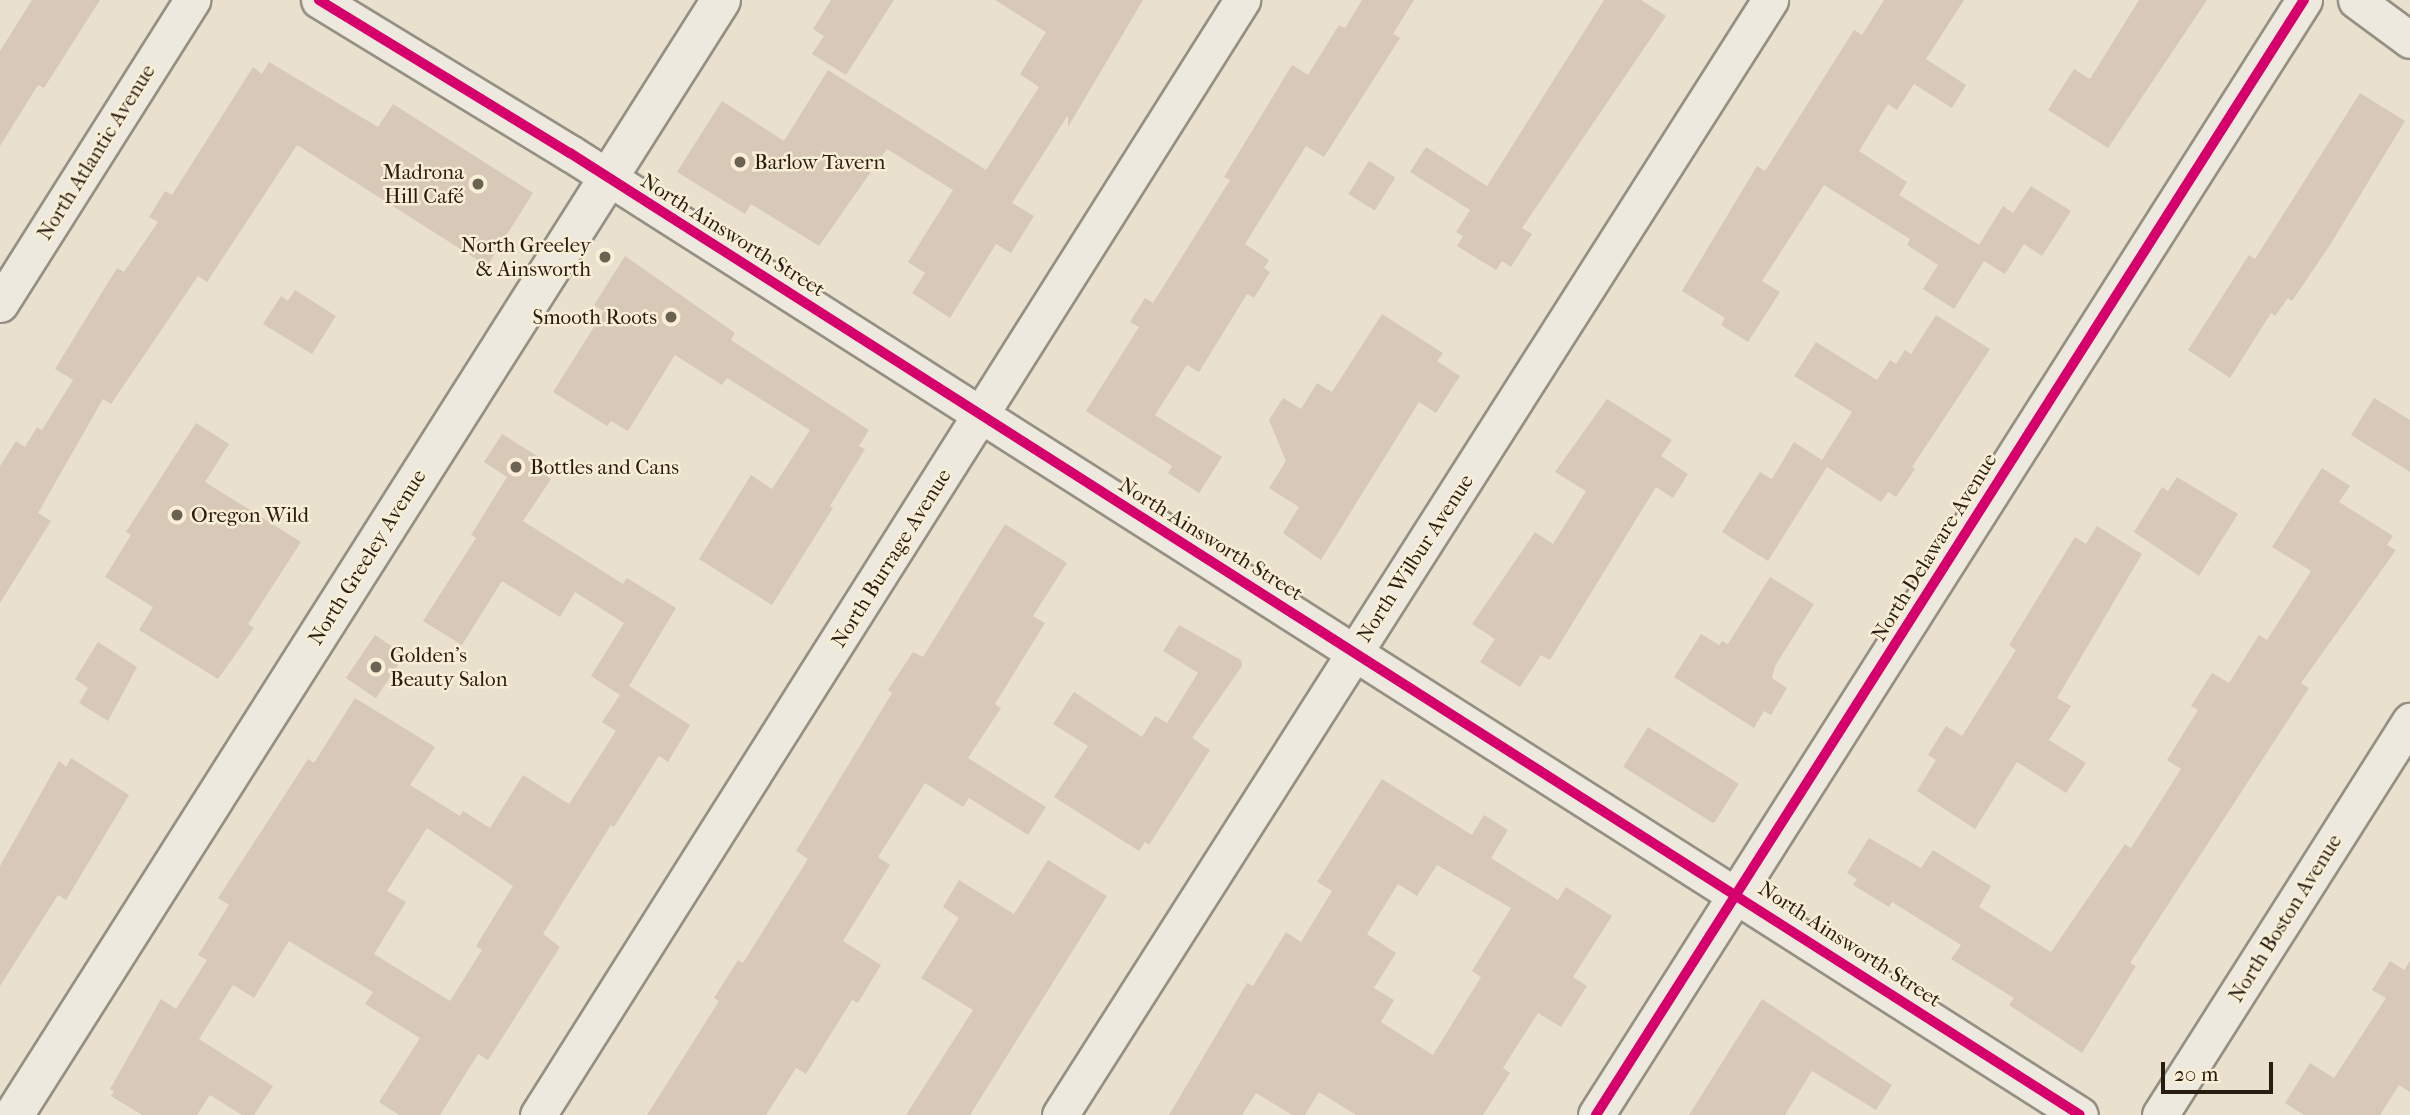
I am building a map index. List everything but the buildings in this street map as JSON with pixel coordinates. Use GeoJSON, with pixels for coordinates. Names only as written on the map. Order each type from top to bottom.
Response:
{"type":"FeatureCollection","features":[{"type":"Feature","properties":{"kind":"main road","name":"North Greeley Avenue"},"geometry":{"type":"LineString","coordinates":[[14,1115],[721,0]]}},
{"type":"Feature","properties":{"kind":"street","name":"North Atlantic Avenue"},"geometry":{"type":"LineString","coordinates":[[0,304],[192,0]]}},
{"type":"Feature","properties":{"kind":"street","name":"North Ainsworth Street"},"geometry":{"type":"LineString","coordinates":[[319,0],[608,178],[2080,1115]]}},
{"type":"Feature","properties":{"kind":"street","name":"North Burrage Avenue"},"geometry":{"type":"LineString","coordinates":[[538,1115],[1242,0]]}},
{"type":"Feature","properties":{"kind":"street","name":"North Wilbur Avenue"},"geometry":{"type":"LineString","coordinates":[[1060,1115],[1770,0]]}},
{"type":"Feature","properties":{"kind":"street","name":"North Delaware Avenue"},"geometry":{"type":"LineString","coordinates":[[1596,1115],[2304,0]]}},
{"type":"Feature","properties":{"kind":"street"},"geometry":{"type":"LineString","coordinates":[[2356,0],[2410,40]]}},
{"type":"Feature","properties":{"kind":"street","name":"North Boston Avenue"},"geometry":{"type":"LineString","coordinates":[[2160,1115],[2410,721]]}},
{"type":"Feature","properties":{"kind":"cycle path"},"geometry":{"type":"LineString","coordinates":[[319,0],[570,153],[2080,1115]]}},
{"type":"Feature","properties":{"kind":"cycle path"},"geometry":{"type":"LineString","coordinates":[[1596,1115],[2304,0]]}},
{"type":"Feature","properties":{"kind":"place","name":"Barlow Tavern"},"geometry":{"type":"Point","coordinates":[740,162]}},
{"type":"Feature","properties":{"kind":"place","name":"Madrona Hill Café"},"geometry":{"type":"Point","coordinates":[478,184]}},
{"type":"Feature","properties":{"kind":"place","name":"North Greeley & Ainsworth"},"geometry":{"type":"Point","coordinates":[605,257]}},
{"type":"Feature","properties":{"kind":"place","name":"Smooth Roots"},"geometry":{"type":"Point","coordinates":[671,317]}},
{"type":"Feature","properties":{"kind":"place","name":"Bottles and Cans"},"geometry":{"type":"Point","coordinates":[516,467]}},
{"type":"Feature","properties":{"kind":"place","name":"Oregon Wild"},"geometry":{"type":"Point","coordinates":[177,515]}},
{"type":"Feature","properties":{"kind":"place","name":"Golden's Beauty Salon"},"geometry":{"type":"Point","coordinates":[376,667]}}]}
